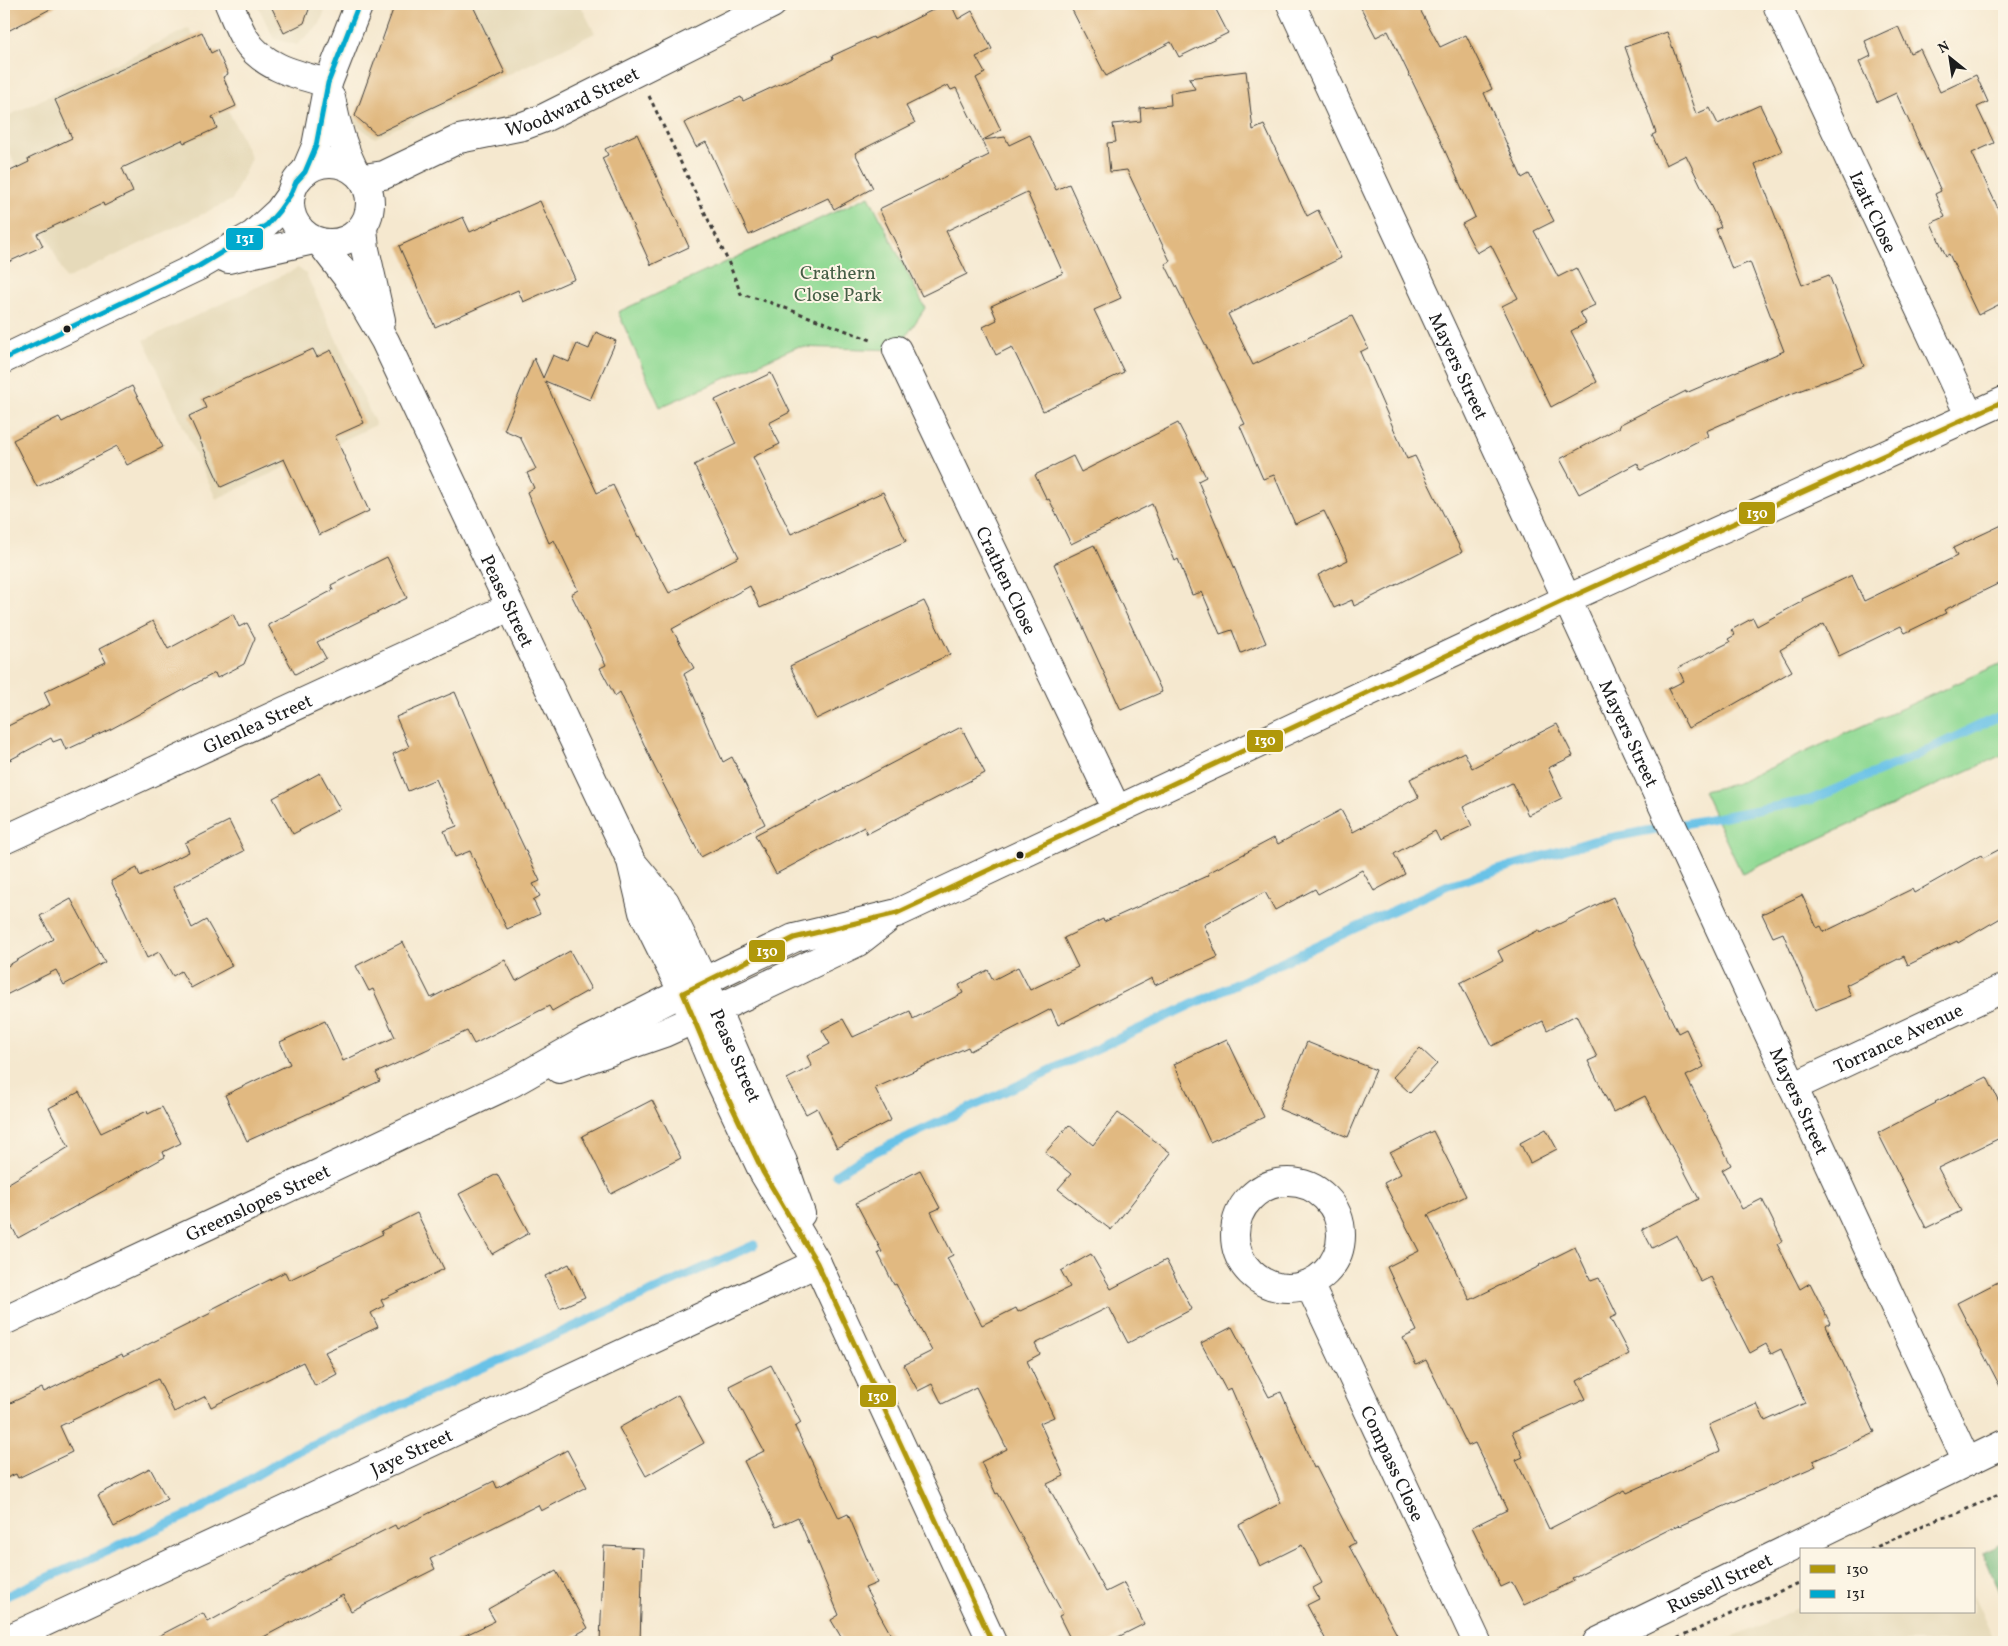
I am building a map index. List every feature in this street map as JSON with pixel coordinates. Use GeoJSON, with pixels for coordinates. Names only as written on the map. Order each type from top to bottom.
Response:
{"type":"FeatureCollection","features":[{"type":"Feature","properties":{"kind":"street"},"geometry":{"type":"LineString","coordinates":[[229,4],[245,40],[260,56],[288,72],[328,83]]}},
{"type":"Feature","properties":{"kind":"street"},"geometry":{"type":"LineString","coordinates":[[328,83],[342,146],[369,190],[371,203],[369,216],[363,228],[353,238],[340,243],[326,244],[316,241],[302,232],[293,221],[290,207],[298,183],[316,146],[328,83],[359,4]]}},
{"type":"Feature","properties":{"kind":"street","name":"Woodward Street"},"geometry":{"type":"LineString","coordinates":[[358,174],[384,175],[459,139],[524,126],[544,118],[772,4]]}},
{"type":"Feature","properties":{"kind":"street","name":"Mayers Street"},"geometry":{"type":"LineString","coordinates":[[1291,4],[1682,844],[1966,1462]]}},
{"type":"Feature","properties":{"kind":"street","name":"Izatt Close"},"geometry":{"type":"LineString","coordinates":[[1778,7],[1970,417]]}},
{"type":"Feature","properties":{"kind":"street"},"geometry":{"type":"LineString","coordinates":[[4,358],[200,266],[260,230],[279,211],[298,183],[316,166],[329,163],[342,164],[358,174]]}},
{"type":"Feature","properties":{"kind":"street","name":"Pease Street"},"geometry":{"type":"LineString","coordinates":[[363,228],[365,249],[385,341]]}},
{"type":"Feature","properties":{"kind":"street"},"geometry":{"type":"LineString","coordinates":[[200,266],[316,241]]}},
{"type":"Feature","properties":{"kind":"street","name":"Pease Street"},"geometry":{"type":"LineString","coordinates":[[316,241],[350,282],[385,341],[631,861],[665,902],[693,987],[705,1014],[783,1162],[817,1263],[992,1642]]}},
{"type":"Feature","properties":{"kind":"street","name":"Crathen Close"},"geometry":{"type":"LineString","coordinates":[[898,350],[1117,810]]}},
{"type":"Feature","properties":{"kind":"street","name":"Greenslopes Street"},"geometry":{"type":"LineString","coordinates":[[4,1321],[512,1084],[584,1042],[794,938],[897,913],[1567,598],[2004,401]]}},
{"type":"Feature","properties":{"kind":"street","name":"Glenlea Street"},"geometry":{"type":"LineString","coordinates":[[4,840],[510,607]]}},
{"type":"Feature","properties":{"kind":"street","name":"Greenslopes Street"},"geometry":{"type":"LineString","coordinates":[[512,1084],[592,1060],[664,1033],[858,942],[897,913]]}},
{"type":"Feature","properties":{"kind":"street","name":"Torrance Avenue"},"geometry":{"type":"LineString","coordinates":[[1793,1087],[2004,988]]}},
{"type":"Feature","properties":{"kind":"street","name":"Jaye Street"},"geometry":{"type":"LineString","coordinates":[[4,1641],[817,1263]]}},
{"type":"Feature","properties":{"kind":"street","name":"Compass Close"},"geometry":{"type":"LineString","coordinates":[[1309,1284],[1477,1642]]}},
{"type":"Feature","properties":{"kind":"street","name":"Russell Street"},"geometry":{"type":"LineString","coordinates":[[1597,1642],[1914,1490],[2004,1444]]}},
{"type":"Feature","properties":{"kind":"path"},"geometry":{"type":"LineString","coordinates":[[637,71],[728,261],[741,294],[769,302],[898,350]]}},
{"type":"Feature","properties":{"kind":"path"},"geometry":{"type":"LineString","coordinates":[[1874,1548],[1941,1517],[1956,1514],[2004,1492]]}},
{"type":"Feature","properties":{"kind":"path"},"geometry":{"type":"LineString","coordinates":[[1670,1642],[1800,1582]]}},
{"type":"Feature","properties":{"kind":"shaded area"},"geometry":{"type":"Polygon","coordinates":[[[257,4],[327,4],[320,24],[297,45],[274,39],[257,4]]]}},
{"type":"Feature","properties":{"kind":"shaded area"},"geometry":{"type":"Polygon","coordinates":[[[398,4],[580,4],[595,33],[375,138],[354,123],[398,4]]]}},
{"type":"Feature","properties":{"kind":"shaded area"},"geometry":{"type":"Polygon","coordinates":[[[189,28],[251,158],[232,200],[66,279],[4,140],[4,118],[189,28]]]}},
{"type":"Feature","properties":{"kind":"shaded area"},"geometry":{"type":"Polygon","coordinates":[[[298,268],[306,274],[376,425],[216,499],[144,340],[298,268]]]}},
{"type":"Feature","properties":{"kind":"shaded area"},"geometry":{"type":"Polygon","coordinates":[[[1976,1599],[1995,1642],[1724,1642],[1800,1607],[1800,1614],[1976,1614],[1976,1599]]]}},
{"type":"Feature","properties":{"kind":"green space","name":"Crathern Close Park"},"geometry":{"type":"Polygon","coordinates":[[[869,196],[925,308],[897,350],[797,347],[660,407],[618,312],[869,196]]]}},
{"type":"Feature","properties":{"kind":"green space"},"geometry":{"type":"Polygon","coordinates":[[[2004,662],[2004,754],[1742,874],[1703,791],[1735,784],[2004,662]]]}},
{"type":"Feature","properties":{"kind":"green space"},"geometry":{"type":"Polygon","coordinates":[[[2004,1543],[2004,1604],[1983,1553],[2004,1543]]]}},
{"type":"Feature","properties":{"kind":"building"},"geometry":{"type":"Polygon","coordinates":[[[4,4],[60,4],[4,33],[4,4]]]}},
{"type":"Feature","properties":{"kind":"building"},"geometry":{"type":"Polygon","coordinates":[[[270,4],[311,4],[304,23],[284,33],[270,4]]]}},
{"type":"Feature","properties":{"kind":"building"},"geometry":{"type":"Polygon","coordinates":[[[395,4],[472,4],[505,73],[376,134],[355,116],[395,4]]]}},
{"type":"Feature","properties":{"kind":"building"},"geometry":{"type":"Polygon","coordinates":[[[945,4],[951,4],[958,19],[972,11],[992,49],[976,57],[985,73],[976,78],[1001,130],[983,140],[1005,137],[1009,145],[1030,135],[1056,190],[1069,184],[1121,298],[1094,310],[1124,372],[1043,411],[1012,347],[996,355],[983,327],[997,320],[991,306],[1063,273],[1027,192],[946,231],[967,274],[922,296],[879,209],[989,155],[956,88],[951,90],[948,85],[906,106],[915,123],[855,153],[873,188],[834,209],[828,198],[749,235],[706,142],[696,147],[684,123],[741,97],[743,101],[833,59],[832,56],[873,37],[874,39],[945,4]]]}},
{"type":"Feature","properties":{"kind":"building"},"geometry":{"type":"Polygon","coordinates":[[[1069,4],[1213,4],[1228,33],[1179,57],[1171,42],[1106,76],[1069,4]]]}},
{"type":"Feature","properties":{"kind":"building"},"geometry":{"type":"Polygon","coordinates":[[[1359,4],[1417,4],[1440,47],[1466,35],[1492,89],[1484,93],[1522,178],[1529,174],[1554,221],[1534,231],[1558,277],[1576,268],[1595,305],[1580,312],[1586,323],[1571,331],[1597,382],[1551,407],[1502,306],[1518,298],[1491,245],[1477,253],[1462,224],[1475,217],[1430,118],[1388,31],[1376,37],[1359,4]]]}},
{"type":"Feature","properties":{"kind":"building"},"geometry":{"type":"Polygon","coordinates":[[[1898,26],[1910,53],[1920,49],[1940,92],[1976,75],[1988,102],[1977,107],[1994,143],[1972,153],[2004,221],[2004,302],[1978,315],[1949,254],[1946,256],[1931,223],[1945,217],[1935,194],[1941,191],[1896,93],[1877,102],[1859,62],[1871,56],[1865,41],[1898,26]]]}},
{"type":"Feature","properties":{"kind":"building"},"geometry":{"type":"Polygon","coordinates":[[[202,32],[211,53],[217,50],[228,74],[223,77],[236,106],[212,117],[217,128],[184,143],[182,140],[122,168],[133,192],[104,206],[103,203],[37,234],[43,246],[4,264],[4,174],[29,162],[28,159],[72,138],[55,100],[202,32]]]}},
{"type":"Feature","properties":{"kind":"building"},"geometry":{"type":"Polygon","coordinates":[[[1667,32],[1696,114],[1710,108],[1718,124],[1760,105],[1782,151],[1755,164],[1802,285],[1829,275],[1864,366],[1783,397],[1706,431],[1708,436],[1641,470],[1637,463],[1579,494],[1560,459],[1620,427],[1619,425],[1686,391],[1686,393],[1784,351],[1750,262],[1732,269],[1716,229],[1721,227],[1686,155],[1666,165],[1652,135],[1656,133],[1625,47],[1667,32]]]}},
{"type":"Feature","properties":{"kind":"building"},"geometry":{"type":"Polygon","coordinates":[[[1246,71],[1253,130],[1264,125],[1307,216],[1318,210],[1341,258],[1228,314],[1253,365],[1352,316],[1368,348],[1360,352],[1407,459],[1415,456],[1462,552],[1354,606],[1352,600],[1334,608],[1318,575],[1348,560],[1324,511],[1295,524],[1274,475],[1263,479],[1240,426],[1245,424],[1165,264],[1170,261],[1127,170],[1110,172],[1107,143],[1116,142],[1113,124],[1141,121],[1140,108],[1171,105],[1170,93],[1195,89],[1189,78],[1246,71]]]}},
{"type":"Feature","properties":{"kind":"building"},"geometry":{"type":"Polygon","coordinates":[[[637,134],[689,247],[651,265],[602,158],[608,155],[605,149],[637,134]]]}},
{"type":"Feature","properties":{"kind":"building"},"geometry":{"type":"Polygon","coordinates":[[[540,201],[575,279],[523,302],[518,290],[435,327],[399,246],[463,217],[470,232],[540,201]]]}},
{"type":"Feature","properties":{"kind":"building"},"geometry":{"type":"Polygon","coordinates":[[[596,332],[616,341],[590,400],[545,381],[597,493],[613,485],[638,537],[669,593],[739,557],[694,465],[736,444],[715,400],[771,373],[790,412],[769,423],[780,444],[753,457],[791,534],[883,492],[906,541],[760,608],[750,586],[672,629],[694,668],[684,674],[723,762],[732,757],[765,824],[701,857],[654,766],[620,692],[615,696],[600,668],[606,665],[571,594],[578,590],[554,540],[549,543],[527,492],[534,488],[527,473],[536,469],[520,437],[504,430],[534,358],[543,378],[553,355],[569,362],[577,344],[589,349],[596,332]]]}},
{"type":"Feature","properties":{"kind":"building"},"geometry":{"type":"Polygon","coordinates":[[[313,349],[317,357],[331,350],[364,423],[335,436],[369,511],[319,535],[284,459],[221,487],[189,416],[206,408],[202,399],[313,349]]]}},
{"type":"Feature","properties":{"kind":"building"},"geometry":{"type":"Polygon","coordinates":[[[132,386],[163,447],[127,465],[117,446],[37,487],[13,440],[59,417],[62,422],[132,386]]]}},
{"type":"Feature","properties":{"kind":"building"},"geometry":{"type":"Polygon","coordinates":[[[1178,423],[1206,477],[1198,481],[1266,643],[1241,653],[1232,630],[1220,634],[1202,592],[1192,595],[1178,559],[1175,561],[1152,504],[1071,544],[1035,475],[1073,456],[1081,472],[1178,423]]]}},
{"type":"Feature","properties":{"kind":"building"},"geometry":{"type":"Polygon","coordinates":[[[2004,524],[2004,581],[1944,610],[1946,613],[1905,633],[1901,626],[1839,656],[1824,624],[1780,650],[1792,671],[1688,728],[1668,689],[1684,681],[1678,668],[1730,642],[1728,639],[1735,635],[1731,630],[1753,618],[1757,626],[1803,601],[1802,599],[1852,575],[1864,601],[1957,556],[1953,548],[2004,524]]]}},
{"type":"Feature","properties":{"kind":"building"},"geometry":{"type":"Polygon","coordinates":[[[1094,545],[1162,692],[1121,710],[1054,564],[1094,545]]]}},
{"type":"Feature","properties":{"kind":"building"},"geometry":{"type":"Polygon","coordinates":[[[387,557],[407,598],[317,642],[326,658],[295,674],[268,625],[333,590],[331,585],[387,557]]]}},
{"type":"Feature","properties":{"kind":"building"},"geometry":{"type":"Polygon","coordinates":[[[924,601],[950,654],[816,719],[790,666],[924,601]]]}},
{"type":"Feature","properties":{"kind":"building"},"geometry":{"type":"Polygon","coordinates":[[[233,614],[239,627],[247,623],[255,638],[244,664],[217,678],[215,673],[111,729],[66,750],[61,739],[53,742],[51,738],[4,763],[4,728],[50,705],[44,692],[106,662],[99,649],[153,621],[168,649],[233,614]]]}},
{"type":"Feature","properties":{"kind":"building"},"geometry":{"type":"Polygon","coordinates":[[[455,692],[495,786],[540,881],[533,884],[540,896],[533,900],[540,914],[507,929],[470,851],[455,857],[444,831],[457,826],[436,779],[408,791],[393,754],[409,747],[396,717],[455,692]]]}},
{"type":"Feature","properties":{"kind":"building"},"geometry":{"type":"Polygon","coordinates":[[[1557,724],[1573,756],[1548,768],[1562,798],[1528,815],[1512,783],[1463,807],[1472,826],[1440,841],[1435,831],[1394,854],[1405,874],[1374,891],[1362,870],[1318,894],[1315,889],[1275,910],[1265,892],[1204,925],[1218,957],[1155,985],[1152,978],[1058,1025],[1051,1009],[970,1051],[968,1047],[875,1088],[891,1120],[837,1148],[817,1108],[806,1114],[787,1079],[812,1066],[807,1056],[830,1044],[822,1030],[843,1019],[853,1037],[910,1011],[913,1019],[963,993],[959,985],[988,970],[993,980],[1018,967],[1030,990],[1078,967],[1064,938],[1103,919],[1104,922],[1209,875],[1208,873],[1274,838],[1278,844],[1341,810],[1353,832],[1419,797],[1410,779],[1464,752],[1472,768],[1557,724]]]}},
{"type":"Feature","properties":{"kind":"building"},"geometry":{"type":"Polygon","coordinates":[[[961,727],[985,773],[867,834],[864,827],[776,874],[755,835],[961,727]]]}},
{"type":"Feature","properties":{"kind":"building"},"geometry":{"type":"Polygon","coordinates":[[[320,773],[340,809],[293,834],[273,798],[320,773]]]}},
{"type":"Feature","properties":{"kind":"building"},"geometry":{"type":"Polygon","coordinates":[[[229,821],[244,851],[173,887],[192,928],[206,920],[232,966],[191,988],[181,971],[173,976],[159,952],[147,958],[111,881],[137,868],[140,876],[189,852],[185,843],[229,821]]]}},
{"type":"Feature","properties":{"kind":"building"},"geometry":{"type":"Polygon","coordinates":[[[2004,847],[2004,916],[1958,943],[1957,941],[1908,965],[1904,956],[1846,985],[1851,996],[1815,1010],[1783,933],[1773,937],[1762,914],[1802,895],[1817,928],[1821,926],[1824,932],[1912,889],[1914,893],[1981,855],[1983,858],[2004,847]]]}},
{"type":"Feature","properties":{"kind":"building"},"geometry":{"type":"Polygon","coordinates":[[[1613,897],[1678,1033],[1686,1029],[1704,1067],[1686,1076],[1731,1165],[1722,1170],[1742,1209],[1762,1199],[1783,1241],[1777,1244],[1800,1289],[1810,1283],[1830,1323],[1826,1326],[1875,1433],[1813,1461],[1816,1466],[1678,1525],[1572,1578],[1574,1581],[1524,1605],[1512,1582],[1501,1587],[1472,1527],[1507,1510],[1475,1443],[1468,1446],[1426,1360],[1416,1365],[1403,1338],[1417,1331],[1387,1267],[1419,1251],[1384,1183],[1401,1174],[1390,1153],[1433,1131],[1466,1196],[1428,1215],[1470,1300],[1575,1247],[1591,1281],[1599,1278],[1617,1315],[1610,1318],[1629,1354],[1577,1381],[1586,1399],[1512,1432],[1523,1457],[1516,1460],[1549,1529],[1625,1490],[1627,1493],[1720,1451],[1709,1425],[1757,1404],[1765,1421],[1805,1403],[1781,1349],[1771,1354],[1766,1344],[1750,1353],[1711,1277],[1701,1282],[1677,1235],[1652,1248],[1642,1229],[1699,1199],[1645,1096],[1613,1112],[1588,1061],[1597,1057],[1576,1015],[1547,1030],[1543,1021],[1492,1046],[1460,983],[1503,961],[1498,951],[1539,930],[1541,933],[1613,897]]]}},
{"type":"Feature","properties":{"kind":"building"},"geometry":{"type":"Polygon","coordinates":[[[71,899],[105,962],[64,985],[56,970],[4,996],[4,968],[53,939],[40,916],[71,899]]]}},
{"type":"Feature","properties":{"kind":"building"},"geometry":{"type":"Polygon","coordinates":[[[403,942],[431,998],[505,960],[516,981],[570,951],[591,989],[552,1011],[549,1006],[474,1044],[467,1031],[376,1073],[380,1081],[247,1141],[225,1095],[290,1064],[280,1042],[325,1021],[343,1061],[395,1037],[373,989],[369,991],[356,966],[403,942]]]}},
{"type":"Feature","properties":{"kind":"building"},"geometry":{"type":"Polygon","coordinates":[[[1227,1039],[1264,1117],[1210,1142],[1174,1064],[1227,1039]]]}},
{"type":"Feature","properties":{"kind":"building"},"geometry":{"type":"Polygon","coordinates":[[[1307,1042],[1376,1070],[1348,1137],[1279,1109],[1307,1042]]]}},
{"type":"Feature","properties":{"kind":"building"},"geometry":{"type":"Polygon","coordinates":[[[1420,1048],[1437,1064],[1410,1093],[1393,1077],[1420,1048]]]}},
{"type":"Feature","properties":{"kind":"building"},"geometry":{"type":"Polygon","coordinates":[[[1987,1077],[2004,1112],[2004,1136],[1938,1168],[1961,1211],[1926,1228],[1878,1133],[1935,1102],[1987,1077]]]}},
{"type":"Feature","properties":{"kind":"building"},"geometry":{"type":"Polygon","coordinates":[[[79,1092],[101,1133],[147,1111],[148,1114],[162,1107],[181,1143],[163,1152],[165,1157],[18,1238],[4,1212],[4,1186],[69,1147],[49,1108],[79,1092]]]}},
{"type":"Feature","properties":{"kind":"building"},"geometry":{"type":"Polygon","coordinates":[[[652,1100],[681,1158],[611,1194],[582,1136],[652,1100]]]}},
{"type":"Feature","properties":{"kind":"building"},"geometry":{"type":"Polygon","coordinates":[[[1118,1113],[1171,1153],[1111,1230],[1058,1189],[1071,1174],[1045,1153],[1069,1125],[1093,1145],[1118,1113]]]}},
{"type":"Feature","properties":{"kind":"building"},"geometry":{"type":"Polygon","coordinates":[[[1546,1129],[1557,1149],[1530,1163],[1520,1143],[1546,1129]]]}},
{"type":"Feature","properties":{"kind":"building"},"geometry":{"type":"Polygon","coordinates":[[[920,1170],[940,1208],[931,1212],[953,1255],[947,1258],[982,1325],[1016,1308],[1018,1312],[1070,1287],[1061,1271],[1091,1254],[1111,1289],[1166,1260],[1192,1309],[1128,1343],[1109,1307],[1035,1344],[1040,1354],[1027,1361],[1054,1417],[1040,1423],[1064,1476],[1047,1484],[1106,1592],[1124,1583],[1144,1624],[1108,1642],[1072,1642],[1059,1616],[1063,1614],[998,1493],[996,1494],[981,1462],[1007,1449],[976,1387],[942,1404],[932,1384],[918,1391],[904,1365],[932,1351],[896,1284],[894,1285],[878,1253],[882,1252],[856,1203],[920,1170]]]}},
{"type":"Feature","properties":{"kind":"building"},"geometry":{"type":"Polygon","coordinates":[[[497,1174],[529,1233],[492,1254],[459,1194],[497,1174]]]}},
{"type":"Feature","properties":{"kind":"building"},"geometry":{"type":"Polygon","coordinates":[[[417,1213],[444,1269],[381,1300],[384,1306],[371,1313],[378,1327],[325,1352],[337,1374],[315,1386],[303,1362],[211,1407],[206,1396],[174,1412],[158,1379],[60,1426],[72,1452],[18,1478],[16,1474],[4,1479],[4,1406],[42,1388],[44,1392],[122,1354],[123,1357],[211,1313],[210,1310],[285,1272],[289,1280],[383,1234],[381,1231],[417,1213]]]}},
{"type":"Feature","properties":{"kind":"building"},"geometry":{"type":"Polygon","coordinates":[[[569,1264],[585,1297],[560,1308],[545,1276],[569,1264]]]}},
{"type":"Feature","properties":{"kind":"building"},"geometry":{"type":"Polygon","coordinates":[[[2004,1279],[2004,1394],[1957,1303],[2004,1279]]]}},
{"type":"Feature","properties":{"kind":"building"},"geometry":{"type":"Polygon","coordinates":[[[1232,1327],[1269,1397],[1281,1392],[1314,1468],[1316,1467],[1355,1543],[1349,1546],[1401,1642],[1327,1642],[1307,1605],[1319,1599],[1313,1588],[1322,1583],[1302,1545],[1260,1566],[1239,1525],[1281,1503],[1231,1388],[1226,1390],[1201,1343],[1232,1327]]]}},
{"type":"Feature","properties":{"kind":"building"},"geometry":{"type":"Polygon","coordinates":[[[771,1365],[801,1423],[795,1427],[839,1518],[848,1514],[877,1583],[865,1588],[895,1642],[844,1642],[831,1620],[839,1615],[798,1517],[776,1527],[744,1461],[764,1451],[729,1386],[771,1365]]]}},
{"type":"Feature","properties":{"kind":"building"},"geometry":{"type":"Polygon","coordinates":[[[678,1395],[704,1443],[646,1476],[619,1428],[678,1395]]]}},
{"type":"Feature","properties":{"kind":"building"},"geometry":{"type":"Polygon","coordinates":[[[567,1450],[587,1487],[541,1511],[538,1505],[430,1559],[435,1569],[351,1611],[343,1595],[254,1642],[147,1642],[203,1613],[208,1622],[277,1584],[395,1525],[397,1529],[494,1481],[497,1488],[567,1450]]]}},
{"type":"Feature","properties":{"kind":"building"},"geometry":{"type":"Polygon","coordinates":[[[150,1468],[167,1499],[114,1527],[98,1495],[150,1468]]]}},
{"type":"Feature","properties":{"kind":"building"},"geometry":{"type":"Polygon","coordinates":[[[604,1546],[643,1548],[640,1642],[600,1642],[604,1546]]]}},
{"type":"Feature","properties":{"kind":"building"},"geometry":{"type":"Polygon","coordinates":[[[556,1571],[588,1628],[563,1642],[451,1642],[495,1621],[488,1609],[556,1571]]]}},
{"type":"Feature","properties":{"kind":"waterway"},"geometry":{"type":"LineString","coordinates":[[836,1175],[860,1159],[1448,885],[1593,841],[1810,800],[1906,760],[2004,714]]}},
{"type":"Feature","properties":{"kind":"waterway"},"geometry":{"type":"LineString","coordinates":[[4,1597],[195,1512],[292,1454],[754,1245]]}},
{"type":"Feature","properties":{"kind":"transit line","name":"131"},"geometry":{"type":"LineString","coordinates":[[4,359],[199,266],[267,225],[279,211],[291,194],[296,182],[305,172],[316,146],[328,83],[359,4]]}},
{"type":"Feature","properties":{"kind":"transit line","name":"130"},"geometry":{"type":"LineString","coordinates":[[992,1642],[817,1263],[763,1172],[718,1077],[683,993],[794,938],[897,913],[1567,599],[2004,401]]}}]}
